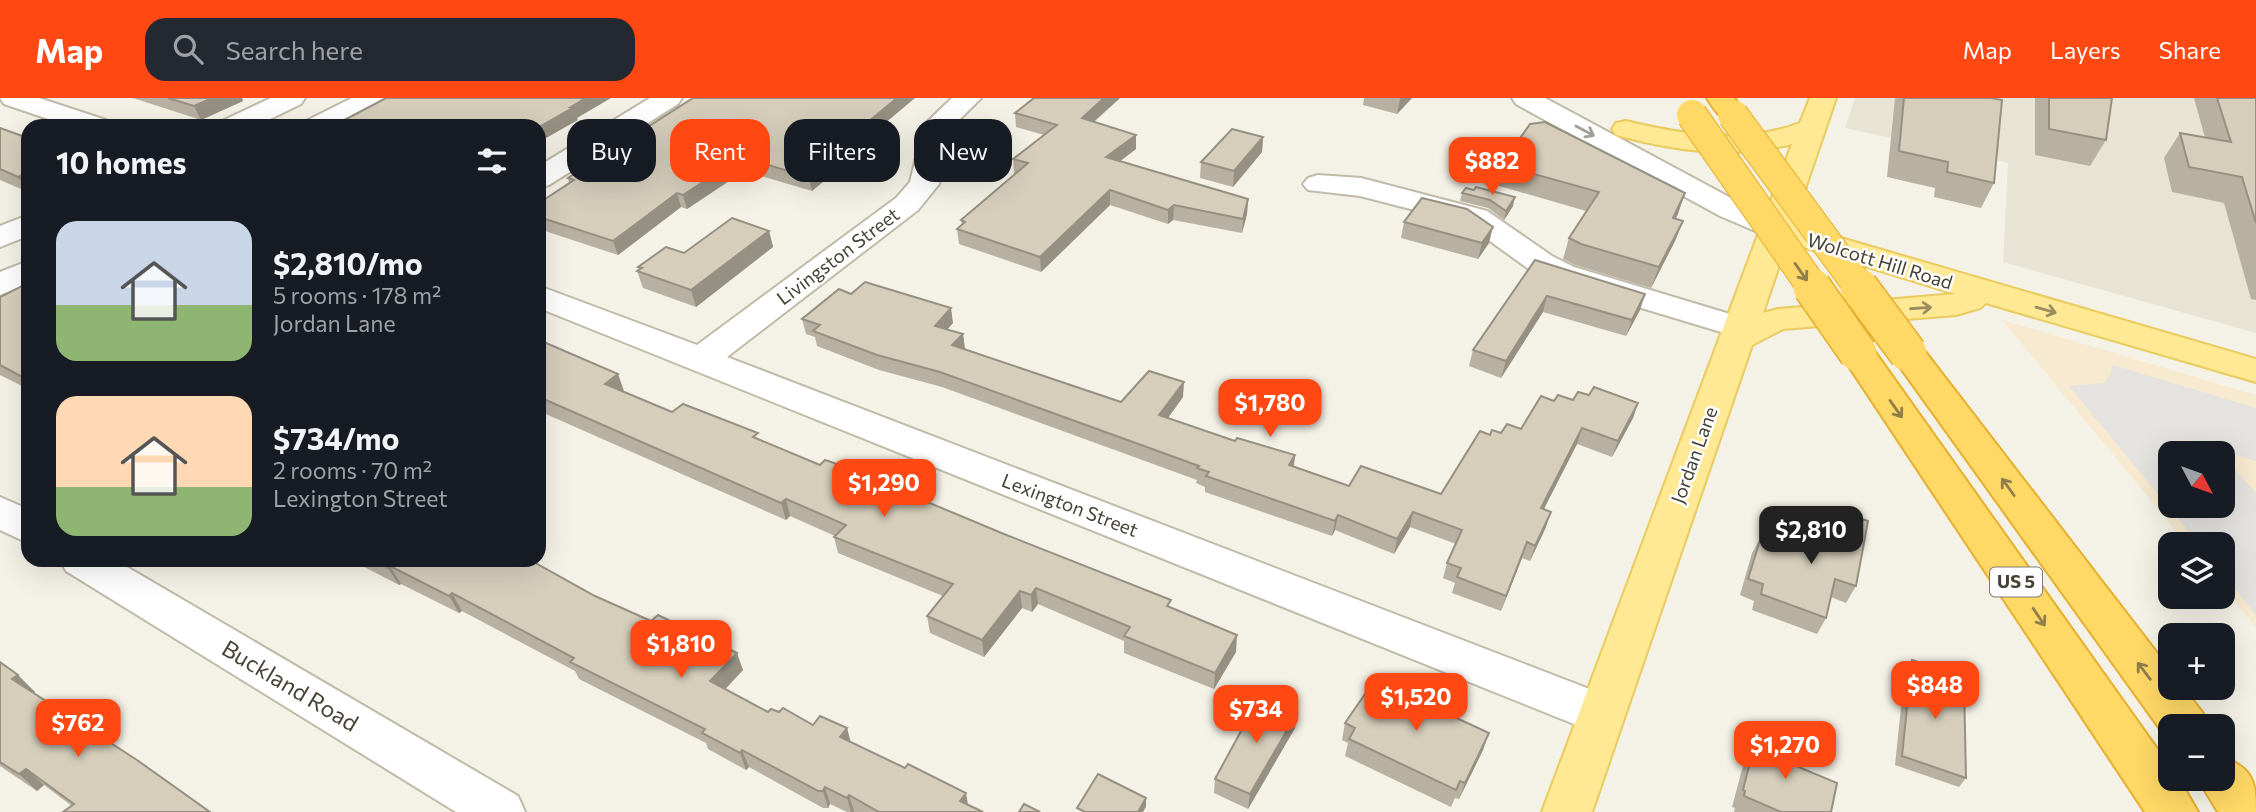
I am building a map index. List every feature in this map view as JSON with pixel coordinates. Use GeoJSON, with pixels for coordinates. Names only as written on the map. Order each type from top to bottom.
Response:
{"type":"FeatureCollection","features":[{"type":"Feature","properties":{"kind":"highway","name":"US 5"},"geometry":{"type":"LineString","coordinates":[[1686,107],[2173,812]]}},
{"type":"Feature","properties":{"kind":"highway","name":"US 5"},"geometry":{"type":"LineString","coordinates":[[1726,107],[2176,714]]}},
{"type":"Feature","properties":{"kind":"highway"},"geometry":{"type":"LineString","coordinates":[[2232,791],[2248,812]]}},
{"type":"Feature","properties":{"kind":"main road","name":"Jordan Lane"},"geometry":{"type":"LineString","coordinates":[[1567,812],[1823,98]]}},
{"type":"Feature","properties":{"kind":"main road"},"geometry":{"type":"LineString","coordinates":[[1626,129],[1680,142],[1724,146],[1770,142],[1813,128]]}},
{"type":"Feature","properties":{"kind":"main road","name":"Wolcott Hill Road"},"geometry":{"type":"LineString","coordinates":[[1782,218],[1980,290],[2256,371]]}},
{"type":"Feature","properties":{"kind":"main road","name":"Wolcott Hill Road"},"geometry":{"type":"LineString","coordinates":[[1782,218],[1833,223],[2256,343]]}},
{"type":"Feature","properties":{"kind":"main road"},"geometry":{"type":"LineString","coordinates":[[1738,334],[1778,319],[1956,305],[1968,301],[1980,290]]}},
{"type":"Feature","properties":{"kind":"street"},"geometry":{"type":"LineString","coordinates":[[13,98],[75,119]]}},
{"type":"Feature","properties":{"kind":"street"},"geometry":{"type":"LineString","coordinates":[[248,119],[292,98]]}},
{"type":"Feature","properties":{"kind":"street"},"geometry":{"type":"LineString","coordinates":[[332,119],[373,98]]}},
{"type":"Feature","properties":{"kind":"street"},"geometry":{"type":"LineString","coordinates":[[546,175],[669,98]]}},
{"type":"Feature","properties":{"kind":"street","name":"Livingston Street"},"geometry":{"type":"LineString","coordinates":[[701,359],[907,204],[923,184],[938,125],[968,98]]}},
{"type":"Feature","properties":{"kind":"street","name":"Wolcott Hill Road"},"geometry":{"type":"LineString","coordinates":[[1567,98],[1731,184],[1782,218]]}},
{"type":"Feature","properties":{"kind":"street","name":"Wolcott Hill Road"},"geometry":{"type":"LineString","coordinates":[[1534,99],[1731,210],[1782,218]]}},
{"type":"Feature","properties":{"kind":"street"},"geometry":{"type":"LineString","coordinates":[[1318,184],[1361,187],[1476,217],[1541,263],[1563,274],[1738,334]]}},
{"type":"Feature","properties":{"kind":"street"},"geometry":{"type":"LineString","coordinates":[[0,238],[21,228]]}},
{"type":"Feature","properties":{"kind":"street"},"geometry":{"type":"LineString","coordinates":[[0,285],[21,274]]}},
{"type":"Feature","properties":{"kind":"street","name":"Lexington Street"},"geometry":{"type":"LineString","coordinates":[[546,299],[1601,713]]}},
{"type":"Feature","properties":{"kind":"street"},"geometry":{"type":"LineString","coordinates":[[0,512],[21,524]]}},
{"type":"Feature","properties":{"kind":"street","name":"Buckland Road"},"geometry":{"type":"LineString","coordinates":[[93,567],[500,812]]}},
{"type":"Feature","properties":{"kind":"shaded area"},"geometry":{"type":"Polygon","coordinates":[[[1855,98],[2256,98],[2256,333],[2003,262],[2008,163],[1845,128],[1855,98]]]}},
{"type":"Feature","properties":{"kind":"shaded area"},"geometry":{"type":"Polygon","coordinates":[[[2002,320],[2256,395],[2256,628],[2235,602],[2235,532],[2177,532],[2166,518],[2235,518],[2235,441],[2158,441],[2158,509],[2002,320]]]}},
{"type":"Feature","properties":{"kind":"shaded area"},"geometry":{"type":"Polygon","coordinates":[[[2113,365],[2256,408],[2256,461],[2235,455],[2235,441],[2158,441],[2158,494],[2069,386],[2104,383],[2113,365]]]}},
{"type":"Feature","properties":{"kind":"shaded area"},"geometry":{"type":"Polygon","coordinates":[[[2235,470],[2256,493],[2256,615],[2235,589],[2235,532],[2189,532],[2178,518],[2235,518],[2235,470]]]}},
{"type":"Feature","properties":{"kind":"building"},"geometry":{"type":"Polygon","coordinates":[[[168,98],[212,98],[194,106],[168,98]]]}},
{"type":"Feature","properties":{"kind":"building"},"geometry":{"type":"Polygon","coordinates":[[[386,98],[586,98],[546,123],[546,119],[346,119],[386,98]]]}},
{"type":"Feature","properties":{"kind":"building"},"geometry":{"type":"Polygon","coordinates":[[[693,98],[897,98],[872,119],[784,119],[784,170],[770,166],[770,119],[670,119],[670,182],[703,182],[683,195],[677,193],[613,241],[546,219],[546,198],[571,182],[656,182],[656,122],[693,98]]]}},
{"type":"Feature","properties":{"kind":"building"},"geometry":{"type":"Polygon","coordinates":[[[1034,98],[1104,98],[1082,118],[1136,135],[1106,157],[1248,199],[1243,219],[1174,205],[1168,210],[1110,190],[1040,257],[957,229],[965,222],[961,220],[1006,182],[1012,182],[1012,177],[1028,163],[1013,159],[1057,125],[1015,113],[1034,98]]]}},
{"type":"Feature","properties":{"kind":"building"},"geometry":{"type":"Polygon","coordinates":[[[1904,98],[2002,100],[1994,183],[1947,172],[1948,162],[1899,151],[1904,98]]]}},
{"type":"Feature","properties":{"kind":"building"},"geometry":{"type":"Polygon","coordinates":[[[2049,98],[2112,98],[2106,140],[2049,129],[2049,98]]]}},
{"type":"Feature","properties":{"kind":"building"},"geometry":{"type":"Polygon","coordinates":[[[2217,98],[2256,98],[2256,223],[2242,177],[2189,167],[2180,133],[2231,142],[2217,98]]]}},
{"type":"Feature","properties":{"kind":"building"},"geometry":{"type":"Polygon","coordinates":[[[1545,122],[1685,193],[1673,218],[1683,221],[1659,267],[1569,238],[1599,192],[1501,165],[1530,124],[1545,122]]]}},
{"type":"Feature","properties":{"kind":"building"},"geometry":{"type":"Polygon","coordinates":[[[0,128],[21,136],[21,176],[18,177],[0,169],[0,128]]]}},
{"type":"Feature","properties":{"kind":"building"},"geometry":{"type":"Polygon","coordinates":[[[1232,129],[1263,137],[1234,171],[1201,162],[1232,129]]]}},
{"type":"Feature","properties":{"kind":"building"},"geometry":{"type":"Polygon","coordinates":[[[1476,187],[1515,197],[1506,211],[1490,200],[1462,193],[1466,188],[1474,190],[1476,187]]]}},
{"type":"Feature","properties":{"kind":"building"},"geometry":{"type":"Polygon","coordinates":[[[1422,198],[1467,209],[1493,227],[1482,243],[1404,222],[1422,198]]]}},
{"type":"Feature","properties":{"kind":"building"},"geometry":{"type":"Polygon","coordinates":[[[732,218],[769,231],[691,290],[637,271],[642,268],[638,267],[666,247],[684,253],[732,218]]]}},
{"type":"Feature","properties":{"kind":"building"},"geometry":{"type":"Polygon","coordinates":[[[1535,260],[1645,294],[1632,320],[1547,296],[1506,361],[1473,350],[1535,260]]]}},
{"type":"Feature","properties":{"kind":"building"},"geometry":{"type":"Polygon","coordinates":[[[865,282],[951,308],[935,326],[963,334],[952,345],[1121,402],[1149,371],[1184,382],[1159,415],[1235,441],[1237,438],[1295,455],[1289,465],[1349,486],[1361,466],[1441,494],[1480,431],[1490,435],[1492,430],[1501,433],[1507,424],[1521,429],[1541,396],[1554,401],[1558,395],[1573,400],[1578,392],[1589,395],[1594,387],[1638,403],[1618,441],[1582,428],[1541,508],[1551,512],[1535,546],[1527,542],[1506,596],[1457,577],[1461,568],[1447,563],[1462,530],[1413,512],[1397,539],[1338,515],[1335,521],[1206,476],[1209,472],[1197,468],[1199,466],[940,372],[877,355],[813,331],[820,325],[802,319],[839,289],[851,294],[865,282]]]}},
{"type":"Feature","properties":{"kind":"building"},"geometry":{"type":"Polygon","coordinates":[[[21,286],[21,376],[0,365],[0,297],[21,286]]]}},
{"type":"Feature","properties":{"kind":"building"},"geometry":{"type":"Polygon","coordinates":[[[546,343],[618,374],[605,384],[672,412],[683,404],[758,433],[753,437],[820,465],[825,460],[834,463],[1171,600],[1167,606],[1237,635],[1215,673],[1124,636],[1130,627],[1036,588],[1031,595],[1020,591],[982,640],[927,616],[953,584],[834,537],[846,525],[786,499],[781,503],[546,400],[546,343]]]}},
{"type":"Feature","properties":{"kind":"building"},"geometry":{"type":"Polygon","coordinates":[[[1837,511],[1868,521],[1856,586],[1835,579],[1826,618],[1761,594],[1763,584],[1748,579],[1761,537],[1789,547],[1791,537],[1830,551],[1837,511]]]}},
{"type":"Feature","properties":{"kind":"building"},"geometry":{"type":"Polygon","coordinates":[[[392,567],[543,567],[595,596],[651,621],[658,615],[737,653],[710,681],[768,712],[771,709],[779,712],[783,708],[813,725],[820,716],[847,728],[840,737],[905,768],[908,764],[966,793],[960,801],[983,812],[879,812],[849,795],[847,798],[825,787],[823,791],[818,791],[742,750],[740,753],[702,733],[705,729],[570,662],[574,658],[452,593],[449,596],[392,567]]]}},
{"type":"Feature","properties":{"kind":"building"},"geometry":{"type":"Polygon","coordinates":[[[1912,660],[1941,670],[1940,677],[1964,685],[1966,778],[1902,756],[1912,660]]]}},
{"type":"Feature","properties":{"kind":"building"},"geometry":{"type":"Polygon","coordinates":[[[0,662],[18,675],[12,679],[137,760],[210,812],[63,812],[74,804],[26,769],[19,774],[0,762],[0,662]]]}},
{"type":"Feature","properties":{"kind":"building"},"geometry":{"type":"Polygon","coordinates":[[[1386,676],[1439,701],[1435,708],[1489,733],[1465,783],[1460,781],[1456,790],[1349,739],[1355,728],[1345,723],[1374,681],[1381,684],[1386,676]]]}},
{"type":"Feature","properties":{"kind":"building"},"geometry":{"type":"Polygon","coordinates":[[[1260,696],[1297,713],[1250,794],[1215,779],[1260,696]]]}},
{"type":"Feature","properties":{"kind":"building"},"geometry":{"type":"Polygon","coordinates":[[[1757,734],[1792,749],[1789,763],[1837,783],[1831,812],[1781,812],[1744,796],[1743,790],[1757,734]]]}},
{"type":"Feature","properties":{"kind":"building"},"geometry":{"type":"Polygon","coordinates":[[[1098,774],[1146,798],[1138,812],[1085,812],[1077,808],[1098,774]]]}},
{"type":"Feature","properties":{"kind":"building"},"geometry":{"type":"Polygon","coordinates":[[[1024,804],[1040,812],[1019,812],[1024,804]]]}}]}
